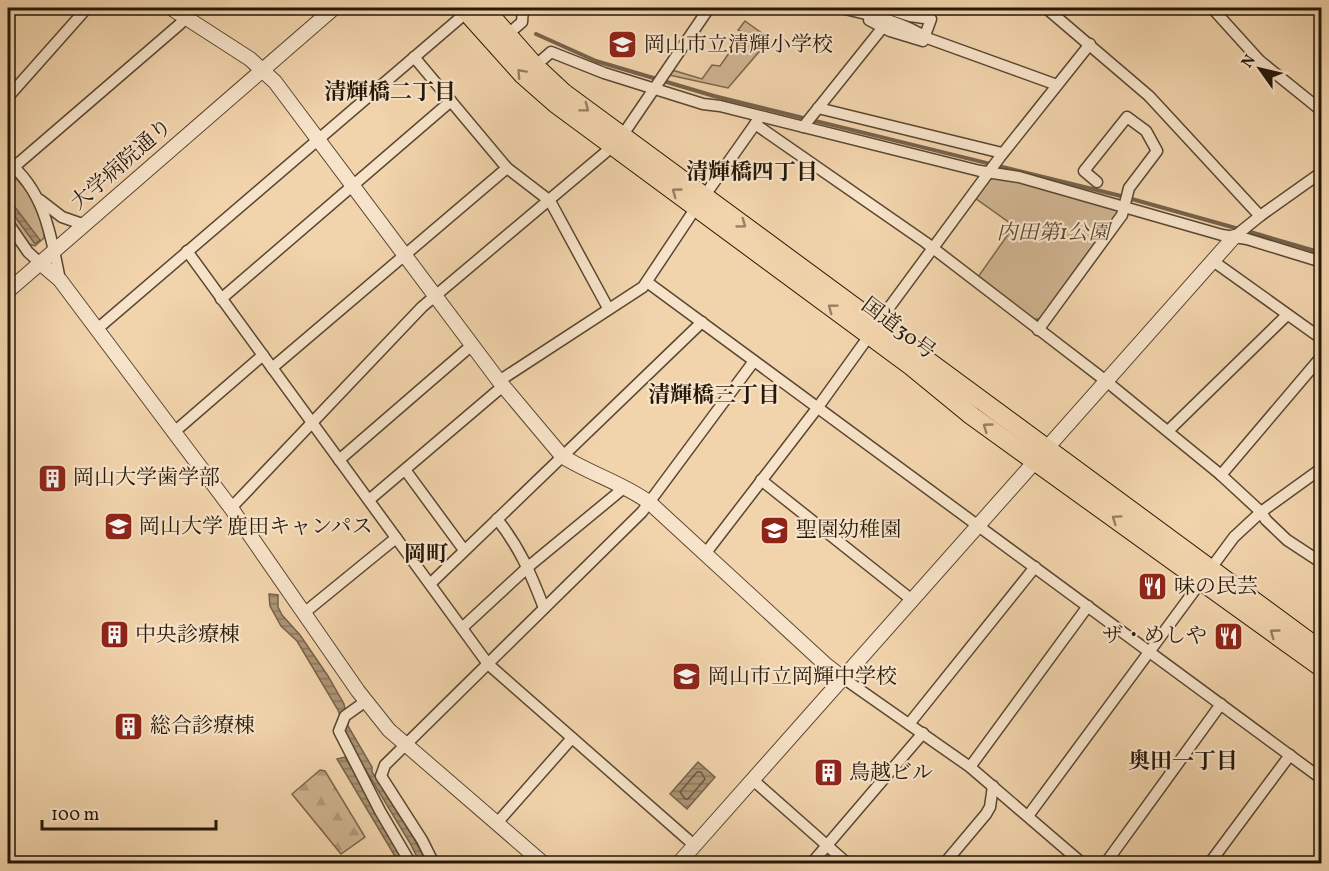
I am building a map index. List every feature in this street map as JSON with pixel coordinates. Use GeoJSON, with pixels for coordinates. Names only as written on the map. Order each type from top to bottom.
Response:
{"type":"FeatureCollection","features":[{"type":"Feature","properties":{"kind":"highway","name":"国道30号"},"geometry":{"type":"LineString","coordinates":[[472,9],[508,34],[535,66],[618,141]]}},
{"type":"Feature","properties":{"kind":"highway","name":"国道30号"},"geometry":{"type":"LineString","coordinates":[[472,9],[537,89],[618,141],[873,330],[911,366],[972,416],[1040,454],[1206,575],[1322,668]]}},
{"type":"Feature","properties":{"kind":"highway","name":"国道30号"},"geometry":{"type":"LineString","coordinates":[[1206,575],[1322,651]]}},
{"type":"Feature","properties":{"kind":"street"},"geometry":{"type":"LineString","coordinates":[[8,97],[87,8]]}},
{"type":"Feature","properties":{"kind":"street"},"geometry":{"type":"LineString","coordinates":[[171,8],[190,13],[275,82],[434,296],[501,383],[562,456],[576,465],[625,487],[650,503],[825,664],[970,767],[1083,864]]}},
{"type":"Feature","properties":{"kind":"street","name":"大学病院通り"},"geometry":{"type":"LineString","coordinates":[[8,291],[334,8]]}},
{"type":"Feature","properties":{"kind":"street"},"geometry":{"type":"LineString","coordinates":[[508,34],[522,22],[523,8]]}},
{"type":"Feature","properties":{"kind":"street"},"geometry":{"type":"LineString","coordinates":[[231,508],[434,296],[550,201],[618,141],[709,8]]}},
{"type":"Feature","properties":{"kind":"street"},"geometry":{"type":"LineString","coordinates":[[886,24],[862,10],[845,8],[844,12],[923,35],[1057,85]]}},
{"type":"Feature","properties":{"kind":"street"},"geometry":{"type":"LineString","coordinates":[[886,8],[910,16],[928,18]]}},
{"type":"Feature","properties":{"kind":"street"},"geometry":{"type":"LineString","coordinates":[[923,35],[933,8]]}},
{"type":"Feature","properties":{"kind":"street"},"geometry":{"type":"LineString","coordinates":[[1046,8],[1149,96],[1260,216]]}},
{"type":"Feature","properties":{"kind":"street"},"geometry":{"type":"LineString","coordinates":[[1212,8],[1260,61],[1322,111]]}},
{"type":"Feature","properties":{"kind":"street"},"geometry":{"type":"LineString","coordinates":[[96,330],[472,9]]}},
{"type":"Feature","properties":{"kind":"street"},"geometry":{"type":"LineString","coordinates":[[60,280],[49,226],[39,200],[22,175],[11,165],[190,13]]}},
{"type":"Feature","properties":{"kind":"street"},"geometry":{"type":"LineString","coordinates":[[805,124],[886,24]]}},
{"type":"Feature","properties":{"kind":"street"},"geometry":{"type":"LineString","coordinates":[[705,554],[818,407],[1001,155],[1090,44]]}},
{"type":"Feature","properties":{"kind":"street"},"geometry":{"type":"LineString","coordinates":[[535,66],[551,52],[604,73],[656,86],[757,121],[805,124],[1019,177],[1247,239],[1322,262]]}},
{"type":"Feature","properties":{"kind":"street"},"geometry":{"type":"LineString","coordinates":[[414,57],[507,168],[550,201],[608,308]]}},
{"type":"Feature","properties":{"kind":"street"},"geometry":{"type":"LineString","coordinates":[[221,298],[451,101]]}},
{"type":"Feature","properties":{"kind":"street"},"geometry":{"type":"LineString","coordinates":[[816,110],[1001,155]]}},
{"type":"Feature","properties":{"kind":"street"},"geometry":{"type":"LineString","coordinates":[[1038,330],[1122,215],[1129,188],[1157,151],[1146,131],[1126,117],[1084,171],[1098,182]]}},
{"type":"Feature","properties":{"kind":"street"},"geometry":{"type":"LineString","coordinates":[[369,500],[406,471],[501,383],[647,282],[757,121]]}},
{"type":"Feature","properties":{"kind":"street"},"geometry":{"type":"LineString","coordinates":[[757,121],[932,249],[1106,381],[1221,475],[1287,540],[1322,563]]}},
{"type":"Feature","properties":{"kind":"street"},"geometry":{"type":"LineString","coordinates":[[272,368],[507,168]]}},
{"type":"Feature","properties":{"kind":"street"},"geometry":{"type":"LineString","coordinates":[[678,864],[1236,236],[1322,172]]}},
{"type":"Feature","properties":{"kind":"street"},"geometry":{"type":"LineString","coordinates":[[39,200],[62,217],[85,225]]}},
{"type":"Feature","properties":{"kind":"street"},"geometry":{"type":"LineString","coordinates":[[8,223],[28,252],[60,280],[231,508],[366,701],[389,730],[544,864]]}},
{"type":"Feature","properties":{"kind":"street"},"geometry":{"type":"LineString","coordinates":[[187,251],[488,664],[694,845]]}},
{"type":"Feature","properties":{"kind":"street"},"geometry":{"type":"LineString","coordinates":[[1213,261],[1322,339]]}},
{"type":"Feature","properties":{"kind":"street"},"geometry":{"type":"LineString","coordinates":[[647,282],[1322,779]]}},
{"type":"Feature","properties":{"kind":"street"},"geometry":{"type":"LineString","coordinates":[[1168,431],[1287,315]]}},
{"type":"Feature","properties":{"kind":"street"},"geometry":{"type":"LineString","coordinates":[[430,584],[702,322]]}},
{"type":"Feature","properties":{"kind":"street"},"geometry":{"type":"LineString","coordinates":[[339,460],[472,345]]}},
{"type":"Feature","properties":{"kind":"street"},"geometry":{"type":"LineString","coordinates":[[173,433],[263,355]]}},
{"type":"Feature","properties":{"kind":"street"},"geometry":{"type":"LineString","coordinates":[[1221,475],[1322,356]]}},
{"type":"Feature","properties":{"kind":"street"},"geometry":{"type":"LineString","coordinates":[[434,864],[422,840],[381,776],[385,765],[650,503],[754,361]]}},
{"type":"Feature","properties":{"kind":"street"},"geometry":{"type":"LineString","coordinates":[[1028,816],[1234,537],[1261,512],[1322,468]]}},
{"type":"Feature","properties":{"kind":"street"},"geometry":{"type":"LineString","coordinates":[[406,471],[464,550]]}},
{"type":"Feature","properties":{"kind":"street"},"geometry":{"type":"LineString","coordinates":[[761,480],[912,600]]}},
{"type":"Feature","properties":{"kind":"street"},"geometry":{"type":"LineString","coordinates":[[462,628],[528,567],[625,487]]}},
{"type":"Feature","properties":{"kind":"street"},"geometry":{"type":"LineString","coordinates":[[497,519],[513,540],[528,567],[544,608]]}},
{"type":"Feature","properties":{"kind":"street"},"geometry":{"type":"LineString","coordinates":[[304,613],[396,538]]}},
{"type":"Feature","properties":{"kind":"street"},"geometry":{"type":"LineString","coordinates":[[909,724],[1035,567]]}},
{"type":"Feature","properties":{"kind":"street"},"geometry":{"type":"LineString","coordinates":[[970,767],[1088,606]]}},
{"type":"Feature","properties":{"kind":"street"},"geometry":{"type":"LineString","coordinates":[[366,701],[349,712],[342,721],[339,731],[380,812],[411,864]]}},
{"type":"Feature","properties":{"kind":"street"},"geometry":{"type":"LineString","coordinates":[[1105,864],[1221,704]]}},
{"type":"Feature","properties":{"kind":"street"},"geometry":{"type":"LineString","coordinates":[[812,864],[923,734]]}},
{"type":"Feature","properties":{"kind":"street"},"geometry":{"type":"LineString","coordinates":[[496,823],[572,738]]}},
{"type":"Feature","properties":{"kind":"street"},"geometry":{"type":"LineString","coordinates":[[1209,864],[1290,755]]}},
{"type":"Feature","properties":{"kind":"street"},"geometry":{"type":"LineString","coordinates":[[753,780],[848,864]]}},
{"type":"Feature","properties":{"kind":"street"},"geometry":{"type":"LineString","coordinates":[[944,864],[986,814],[990,807],[993,786]]}},
{"type":"Feature","properties":{"kind":"street"},"geometry":{"type":"LineString","coordinates":[[1317,864],[1322,857]]}},
{"type":"Feature","properties":{"kind":"green space"},"geometry":{"type":"Polygon","coordinates":[[[745,21],[770,39],[728,88],[669,75],[672,70],[702,79],[712,65],[720,66],[743,33],[738,30],[745,21]]]}},
{"type":"Feature","properties":{"kind":"green space"},"geometry":{"type":"Polygon","coordinates":[[[8,170],[28,192],[42,219],[44,238],[35,246],[29,244],[8,215],[8,170]]]}},
{"type":"Feature","properties":{"kind":"green space","name":"内田第1公園"},"geometry":{"type":"Polygon","coordinates":[[[999,177],[1117,209],[1118,213],[1042,318],[1033,320],[978,277],[1014,226],[975,198],[990,179],[999,177]]]}},
{"type":"Feature","properties":{"kind":"green space"},"geometry":{"type":"Polygon","coordinates":[[[320,770],[325,771],[365,837],[341,854],[292,794],[320,770]]]}},
{"type":"Feature","properties":{"kind":"water"},"geometry":{"type":"Polygon","coordinates":[[[8,198],[40,240],[35,244],[8,207],[8,198]]]}},
{"type":"Feature","properties":{"kind":"water"},"geometry":{"type":"Polygon","coordinates":[[[269,594],[278,595],[278,607],[282,615],[300,635],[328,676],[344,704],[348,726],[372,767],[372,772],[427,863],[420,863],[350,744],[338,710],[297,641],[281,626],[270,606],[269,594]]]}},
{"type":"Feature","properties":{"kind":"water"},"geometry":{"type":"Polygon","coordinates":[[[345,757],[407,863],[399,863],[337,759],[345,757]]]}},
{"type":"Feature","properties":{"kind":"water"},"geometry":{"type":"Polygon","coordinates":[[[698,762],[715,777],[687,809],[670,794],[698,762]]]}},
{"type":"Feature","properties":{"kind":"waterway"},"geometry":{"type":"LineString","coordinates":[[536,34],[596,61],[714,96],[1121,196],[1239,229]]}},
{"type":"Feature","properties":{"kind":"waterway"},"geometry":{"type":"LineString","coordinates":[[1247,231],[1322,253]]}},
{"type":"Feature","properties":{"kind":"place","name":"岡山市立清輝小学校"},"geometry":{"type":"Point","coordinates":[623,45]}},
{"type":"Feature","properties":{"kind":"place","name":"岡山大学歯学部"},"geometry":{"type":"Point","coordinates":[52,478]}},
{"type":"Feature","properties":{"kind":"place","name":"岡山大学 鹿田キャンパス"},"geometry":{"type":"Point","coordinates":[118,527]}},
{"type":"Feature","properties":{"kind":"place","name":"聖園幼稚園"},"geometry":{"type":"Point","coordinates":[775,530]}},
{"type":"Feature","properties":{"kind":"place","name":"味の民芸"},"geometry":{"type":"Point","coordinates":[1153,587]}},
{"type":"Feature","properties":{"kind":"place","name":"中央診療棟"},"geometry":{"type":"Point","coordinates":[114,635]}},
{"type":"Feature","properties":{"kind":"place","name":"ザ・めしや"},"geometry":{"type":"Point","coordinates":[1228,636]}},
{"type":"Feature","properties":{"kind":"place","name":"岡山市立岡輝中学校"},"geometry":{"type":"Point","coordinates":[687,677]}},
{"type":"Feature","properties":{"kind":"place","name":"総合診療棟"},"geometry":{"type":"Point","coordinates":[129,726]}},
{"type":"Feature","properties":{"kind":"place","name":"鳥越ビル"},"geometry":{"type":"Point","coordinates":[828,773]}},
{"type":"Feature","properties":{"kind":"district","name":"清輝橋二丁目"},"geometry":{"type":"Point","coordinates":[390,93]}},
{"type":"Feature","properties":{"kind":"district","name":"清輝橋四丁目"},"geometry":{"type":"Point","coordinates":[752,173]}},
{"type":"Feature","properties":{"kind":"district","name":"清輝橋三丁目"},"geometry":{"type":"Point","coordinates":[714,396]}},
{"type":"Feature","properties":{"kind":"district","name":"岡町"},"geometry":{"type":"Point","coordinates":[426,555]}},
{"type":"Feature","properties":{"kind":"district","name":"奥田一丁目"},"geometry":{"type":"Point","coordinates":[1183,762]}}]}
